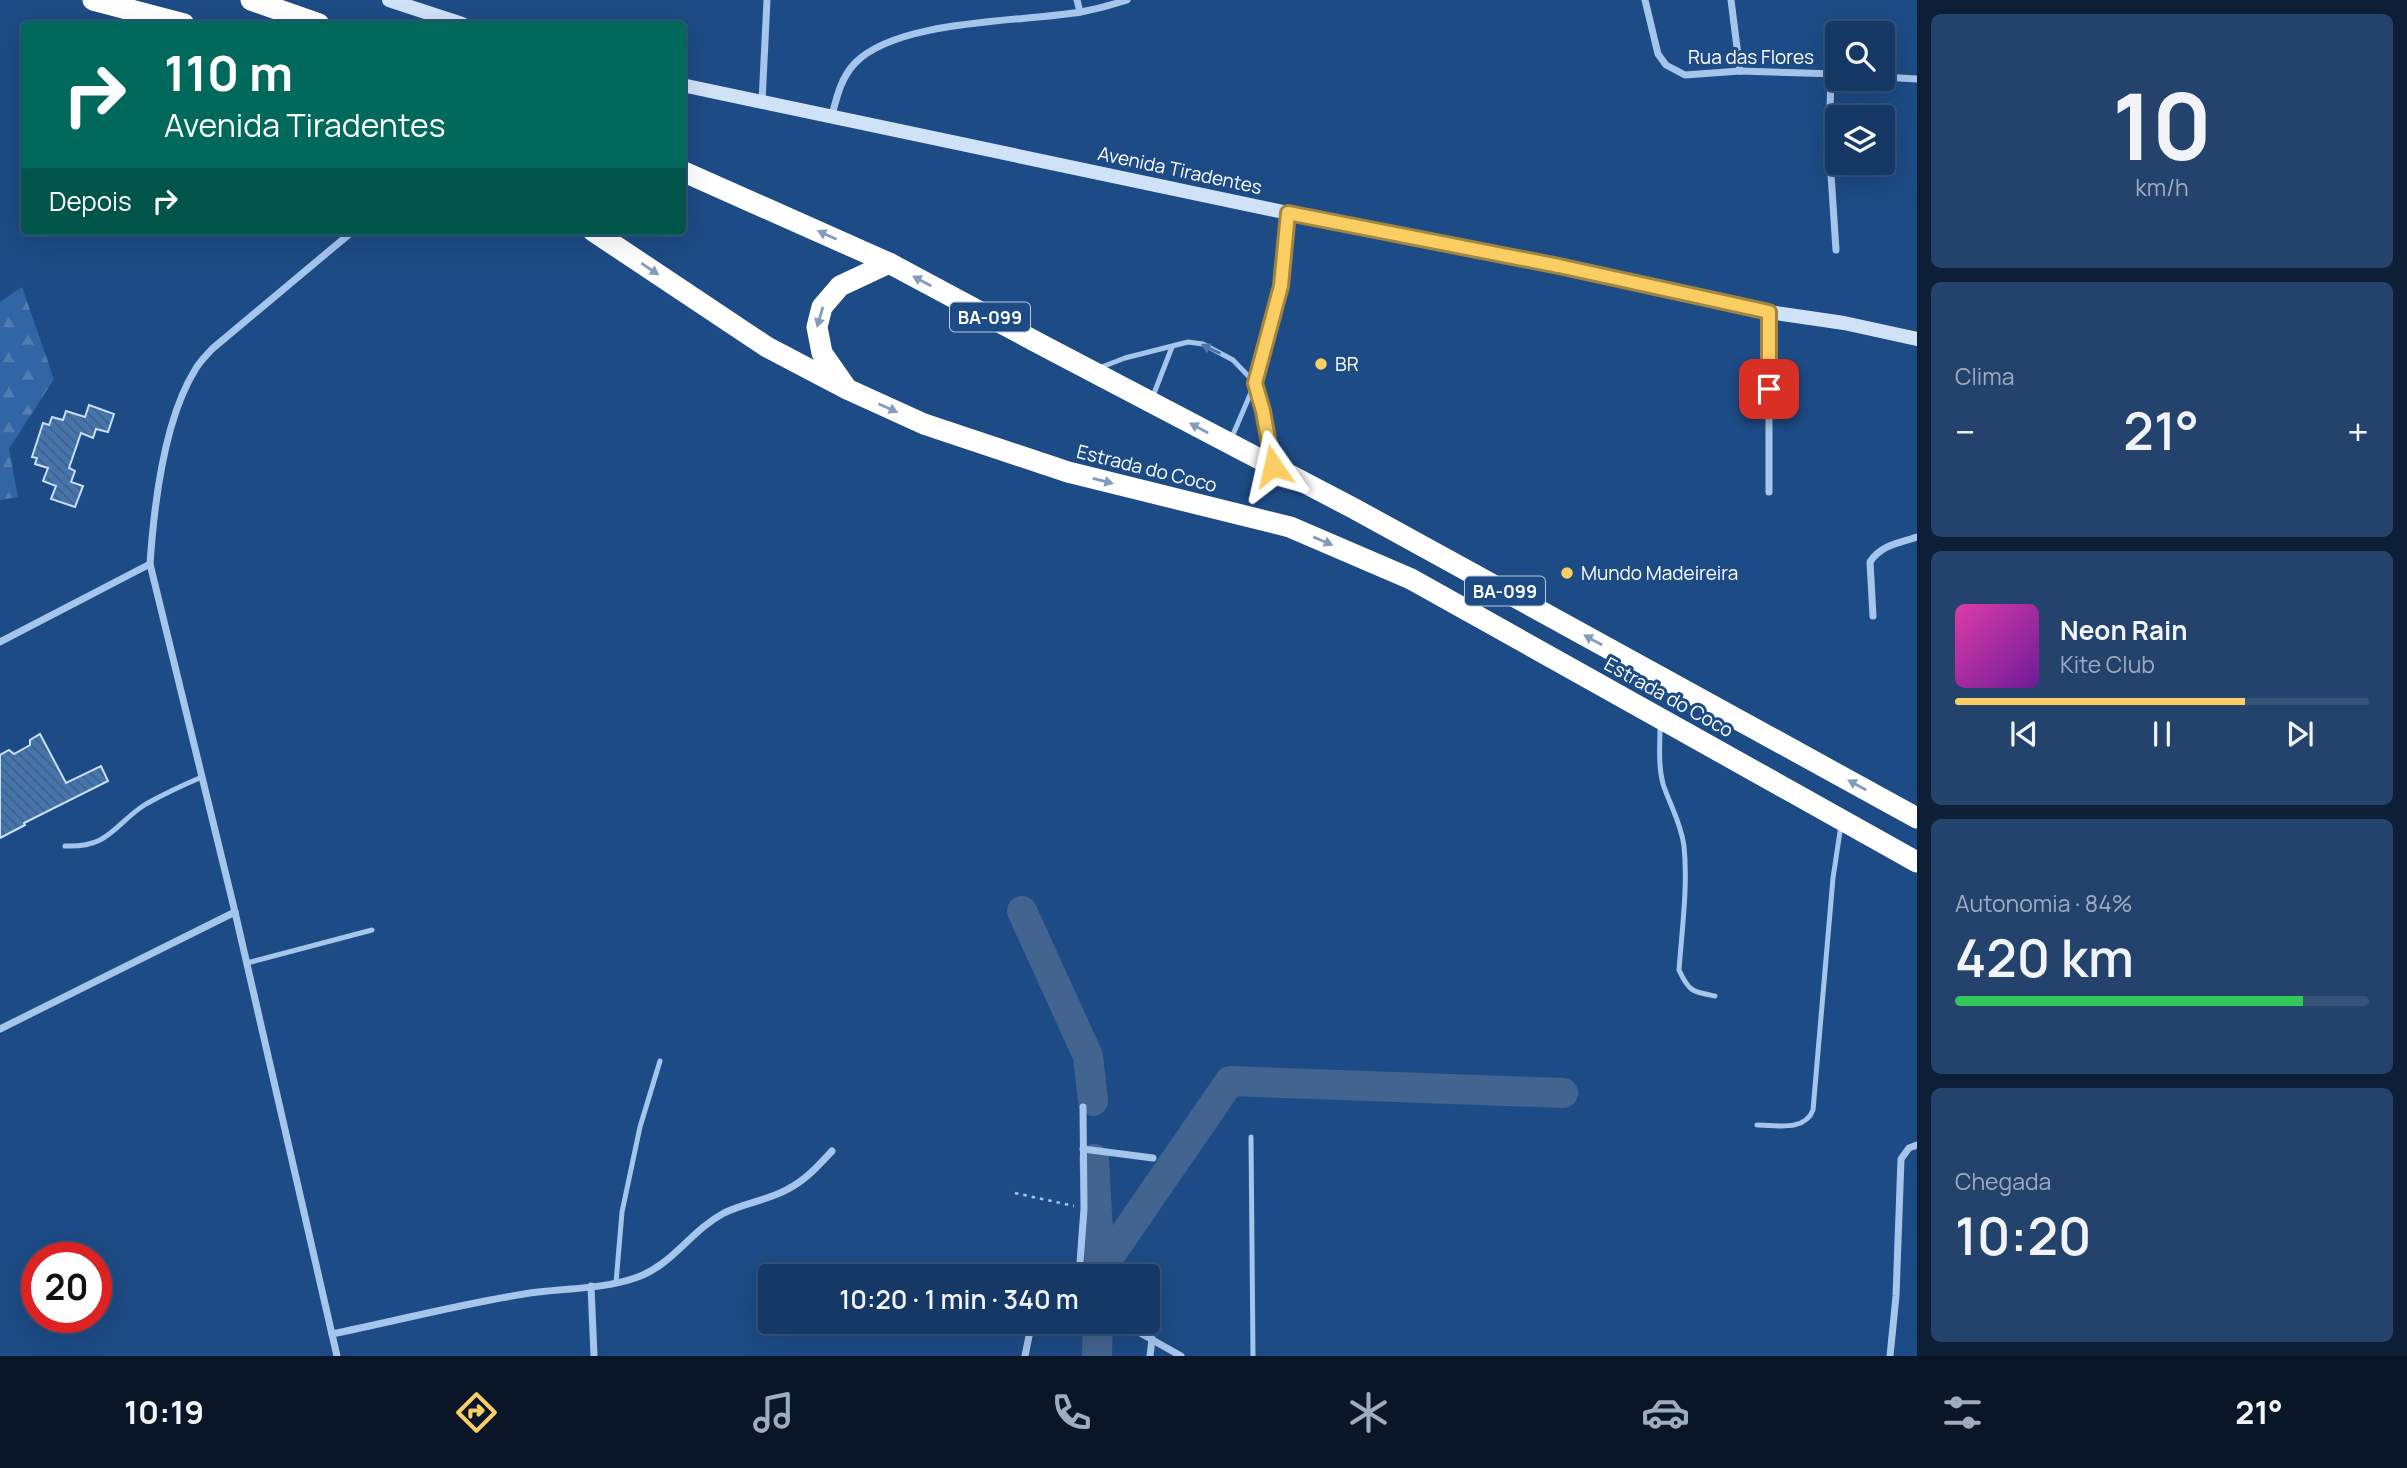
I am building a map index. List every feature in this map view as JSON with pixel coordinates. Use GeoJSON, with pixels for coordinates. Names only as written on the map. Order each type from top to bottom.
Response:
{"type":"FeatureCollection","features":[{"type":"Feature","properties":{"kind":"highway"},"geometry":{"type":"LineString","coordinates":[[93,0],[173,21]]}},
{"type":"Feature","properties":{"kind":"highway"},"geometry":{"type":"LineString","coordinates":[[251,0],[310,21]]}},
{"type":"Feature","properties":{"kind":"highway","name":"Estrada do Coco"},"geometry":{"type":"LineString","coordinates":[[686,173],[890,263],[1366,514],[1917,818]]}},
{"type":"Feature","properties":{"kind":"highway","name":"Estrada do Coco"},"geometry":{"type":"LineString","coordinates":[[599,235],[767,347],[847,389],[924,424],[1068,472],[1290,527],[1411,579],[1917,862]]}},
{"type":"Feature","properties":{"kind":"highway"},"geometry":{"type":"LineString","coordinates":[[847,389],[822,353],[817,327],[822,307],[840,286],[890,263]]}},
{"type":"Feature","properties":{"kind":"street"},"geometry":{"type":"LineString","coordinates":[[389,0],[452,21]]}},
{"type":"Feature","properties":{"kind":"street"},"geometry":{"type":"LineString","coordinates":[[762,102],[766,0]]}},
{"type":"Feature","properties":{"kind":"street"},"geometry":{"type":"LineString","coordinates":[[1077,0],[1080,12]]}},
{"type":"Feature","properties":{"kind":"street"},"geometry":{"type":"LineString","coordinates":[[832,116],[842,80],[870,50],[904,37],[945,27],[1080,12],[1127,0]]}},
{"type":"Feature","properties":{"kind":"street","name":"Rua das Flores"},"geometry":{"type":"LineString","coordinates":[[1645,0],[1658,54],[1666,65],[1685,75],[1740,71],[1825,74]]}},
{"type":"Feature","properties":{"kind":"street"},"geometry":{"type":"LineString","coordinates":[[1731,0],[1740,71]]}},
{"type":"Feature","properties":{"kind":"street"},"geometry":{"type":"LineString","coordinates":[[1895,78],[1917,79]]}},
{"type":"Feature","properties":{"kind":"street","name":"Avenida Tiradentes"},"geometry":{"type":"LineString","coordinates":[[686,86],[1288,213],[1559,266],[1769,312],[1844,323],[1917,339]]}},
{"type":"Feature","properties":{"kind":"street"},"geometry":{"type":"LineString","coordinates":[[1833,91],[1829,144],[1836,250]]}},
{"type":"Feature","properties":{"kind":"street"},"geometry":{"type":"LineString","coordinates":[[337,1356],[247,962],[150,564],[153,518],[174,419],[195,368],[212,349],[348,235]]}},
{"type":"Feature","properties":{"kind":"street"},"geometry":{"type":"LineString","coordinates":[[1769,312],[1769,492]]}},
{"type":"Feature","properties":{"kind":"street"},"geometry":{"type":"LineString","coordinates":[[1873,616],[1870,562],[1883,548],[1917,537]]}},
{"type":"Feature","properties":{"kind":"street"},"geometry":{"type":"LineString","coordinates":[[0,642],[150,564]]}},
{"type":"Feature","properties":{"kind":"street"},"geometry":{"type":"LineString","coordinates":[[0,1029],[235,912]]}},
{"type":"Feature","properties":{"kind":"street"},"geometry":{"type":"LineString","coordinates":[[1080,1264],[1084,1209],[1083,1107]]}},
{"type":"Feature","properties":{"kind":"street"},"geometry":{"type":"LineString","coordinates":[[1889,1356],[1896,1297],[1901,1160],[1913,1146]]}},
{"type":"Feature","properties":{"kind":"street"},"geometry":{"type":"LineString","coordinates":[[1083,1149],[1153,1158]]}},
{"type":"Feature","properties":{"kind":"street"},"geometry":{"type":"LineString","coordinates":[[332,1334],[523,1294],[616,1283],[636,1278],[659,1267],[677,1253],[695,1232],[727,1211],[787,1190],[809,1175],[832,1151]]}},
{"type":"Feature","properties":{"kind":"street"},"geometry":{"type":"LineString","coordinates":[[591,1286],[594,1356]]}},
{"type":"Feature","properties":{"kind":"street"},"geometry":{"type":"LineString","coordinates":[[1025,1356],[1029,1334]]}},
{"type":"Feature","properties":{"kind":"street"},"geometry":{"type":"LineString","coordinates":[[1143,1334],[1181,1356]]}},
{"type":"Feature","properties":{"kind":"street"},"geometry":{"type":"LineString","coordinates":[[1150,1356],[1152,1339]]}},
{"type":"Feature","properties":{"kind":"lane"},"geometry":{"type":"LineString","coordinates":[[1230,443],[1255,383],[1281,286],[1288,213]]}},
{"type":"Feature","properties":{"kind":"lane"},"geometry":{"type":"LineString","coordinates":[[1091,371],[1125,358],[1188,342],[1203,344],[1234,360],[1255,383],[1273,466]]}},
{"type":"Feature","properties":{"kind":"lane"},"geometry":{"type":"LineString","coordinates":[[1151,402],[1172,347]]}},
{"type":"Feature","properties":{"kind":"lane"},"geometry":{"type":"LineString","coordinates":[[1660,719],[1659,763],[1683,843],[1685,868],[1679,970],[1692,992],[1715,996]]}},
{"type":"Feature","properties":{"kind":"lane"},"geometry":{"type":"LineString","coordinates":[[65,846],[82,847],[99,842],[144,805],[202,777]]}},
{"type":"Feature","properties":{"kind":"lane"},"geometry":{"type":"LineString","coordinates":[[1757,1125],[1797,1125],[1805,1122],[1813,1110],[1831,901],[1842,819]]}},
{"type":"Feature","properties":{"kind":"lane"},"geometry":{"type":"LineString","coordinates":[[247,962],[372,930]]}},
{"type":"Feature","properties":{"kind":"lane"},"geometry":{"type":"LineString","coordinates":[[616,1283],[622,1212],[640,1127],[660,1061]]}},
{"type":"Feature","properties":{"kind":"lane"},"geometry":{"type":"LineString","coordinates":[[1251,1137],[1253,1356]]}},
{"type":"Feature","properties":{"kind":"path"},"geometry":{"type":"LineString","coordinates":[[1016,1193],[1084,1209]]}},
{"type":"Feature","properties":{"kind":"green space"},"geometry":{"type":"Polygon","coordinates":[[[22,287],[54,379],[9,449],[18,497],[0,500],[0,302],[22,287]]]}},
{"type":"Feature","properties":{"kind":"building"},"geometry":{"type":"Polygon","coordinates":[[[89,405],[114,414],[108,432],[96,429],[93,438],[81,433],[69,468],[75,471],[71,482],[83,486],[75,507],[51,499],[56,486],[43,481],[48,468],[35,464],[37,458],[32,457],[43,423],[49,425],[52,417],[63,420],[66,411],[85,417],[89,405]]]}},
{"type":"Feature","properties":{"kind":"building"},"geometry":{"type":"Polygon","coordinates":[[[40,734],[66,783],[101,766],[108,781],[0,838],[0,755],[9,750],[14,754],[30,745],[30,740],[40,734]]]}},
{"type":"Feature","properties":{"kind":"waterway"},"geometry":{"type":"LineString","coordinates":[[1022,911],[1088,1056],[1093,1101]]}},
{"type":"Feature","properties":{"kind":"waterway"},"geometry":{"type":"LineString","coordinates":[[1104,1264],[1230,1081],[1563,1093]]}},
{"type":"Feature","properties":{"kind":"waterway"},"geometry":{"type":"LineString","coordinates":[[1094,1159],[1100,1264]]}},
{"type":"Feature","properties":{"kind":"waterway"},"geometry":{"type":"LineString","coordinates":[[1097,1356],[1098,1334]]}},
{"type":"Feature","properties":{"kind":"place","name":"BR"},"geometry":{"type":"Point","coordinates":[1321,364]}},
{"type":"Feature","properties":{"kind":"place","name":"Mundo Madeireira"},"geometry":{"type":"Point","coordinates":[1567,573]}},
{"type":"Feature","properties":{"kind":"route"},"geometry":{"type":"LineString","coordinates":[[1273,466],[1255,383],[1281,286],[1288,213],[1559,266],[1769,312],[1769,389]]}}]}
